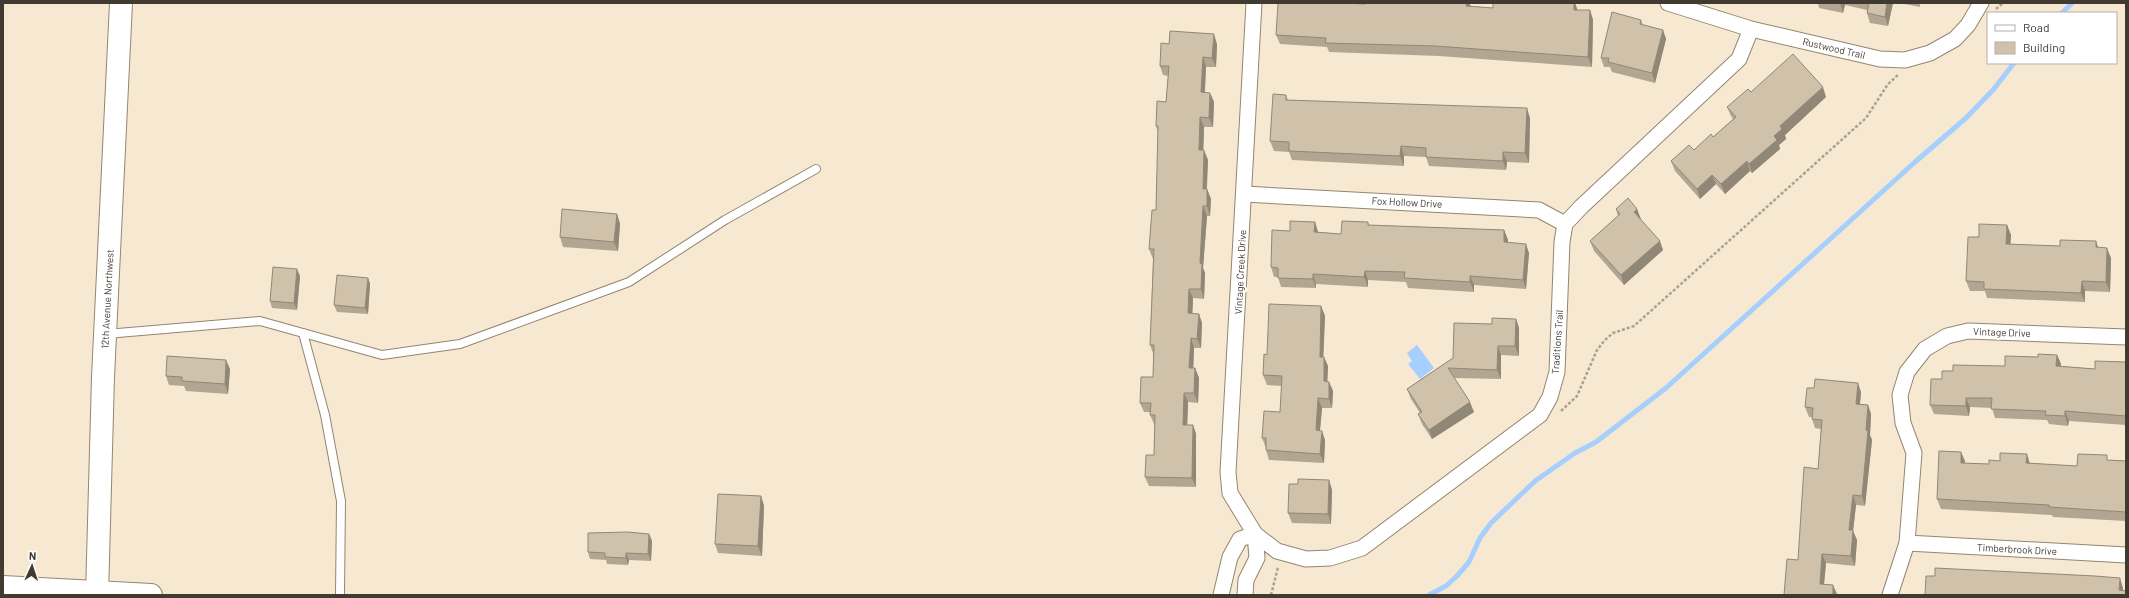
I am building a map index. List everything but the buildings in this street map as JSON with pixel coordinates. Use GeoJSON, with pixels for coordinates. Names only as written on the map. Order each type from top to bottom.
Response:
{"type":"FeatureCollection","features":[{"type":"Feature","properties":{"kind":"street","name":"12th Avenue Northwest"},"geometry":{"type":"LineString","coordinates":[[97,594],[105,334],[121,3]]}},
{"type":"Feature","properties":{"kind":"street","name":"Vintage Creek Drive"},"geometry":{"type":"LineString","coordinates":[[1254,3],[1228,472],[1230,493],[1256,534]]}},
{"type":"Feature","properties":{"kind":"street","name":"Rustwood Trail"},"geometry":{"type":"LineString","coordinates":[[1668,3],[1751,29],[1880,59],[1905,60],[1930,53],[1955,39],[1968,25],[1981,3]]}},
{"type":"Feature","properties":{"kind":"street","name":"Traditions Trail"},"geometry":{"type":"LineString","coordinates":[[1256,534],[1277,551],[1306,559],[1330,558],[1362,548],[1540,415],[1550,396],[1557,372],[1562,242],[1566,224],[1581,207],[1739,59],[1751,29]]}},
{"type":"Feature","properties":{"kind":"street","name":"Fox Hollow Drive"},"geometry":{"type":"LineString","coordinates":[[1244,194],[1539,210],[1566,224]]}},
{"type":"Feature","properties":{"kind":"street","name":"Vintage Drive"},"geometry":{"type":"LineString","coordinates":[[1890,595],[1907,543],[1914,453],[1903,423],[1900,395],[1907,372],[1925,349],[1947,336],[1968,331],[2126,337]]}},
{"type":"Feature","properties":{"kind":"street"},"geometry":{"type":"LineString","coordinates":[[1221,595],[1230,557],[1240,539],[1256,534],[1257,558],[1246,580],[1245,595]]}},
{"type":"Feature","properties":{"kind":"street","name":"Timberbrook Drive"},"geometry":{"type":"LineString","coordinates":[[1907,543],[2126,555]]}},
{"type":"Feature","properties":{"kind":"street"},"geometry":{"type":"LineString","coordinates":[[3,587],[97,594],[151,595]]}},
{"type":"Feature","properties":{"kind":"lane"},"geometry":{"type":"LineString","coordinates":[[105,334],[260,321],[382,355],[460,344],[629,282],[725,220],[816,169]]}},
{"type":"Feature","properties":{"kind":"lane"},"geometry":{"type":"LineString","coordinates":[[303,333],[324,415],[341,502],[340,595]]}},
{"type":"Feature","properties":{"kind":"path"},"geometry":{"type":"LineString","coordinates":[[1557,416],[1576,396],[1597,350],[1605,340],[1613,333],[1634,326],[1640,321],[1866,118],[1888,84],[1897,76],[1903,74]]}},
{"type":"Feature","properties":{"kind":"path"},"geometry":{"type":"LineString","coordinates":[[1271,595],[1278,567],[1285,569]]}},
{"type":"Feature","properties":{"kind":"water"},"geometry":{"type":"Polygon","coordinates":[[[1417,345],[1434,368],[1420,379],[1408,364],[1412,361],[1407,353],[1417,345]]]}},
{"type":"Feature","properties":{"kind":"waterway"},"geometry":{"type":"LineString","coordinates":[[2063,12],[2072,3]]}},
{"type":"Feature","properties":{"kind":"waterway"},"geometry":{"type":"LineString","coordinates":[[1429,595],[1446,586],[1457,576],[1469,562],[1480,538],[1491,523],[1535,481],[1575,453],[1596,442],[1666,388],[1915,162],[1966,118],[1993,90],[2013,64]]}}]}
